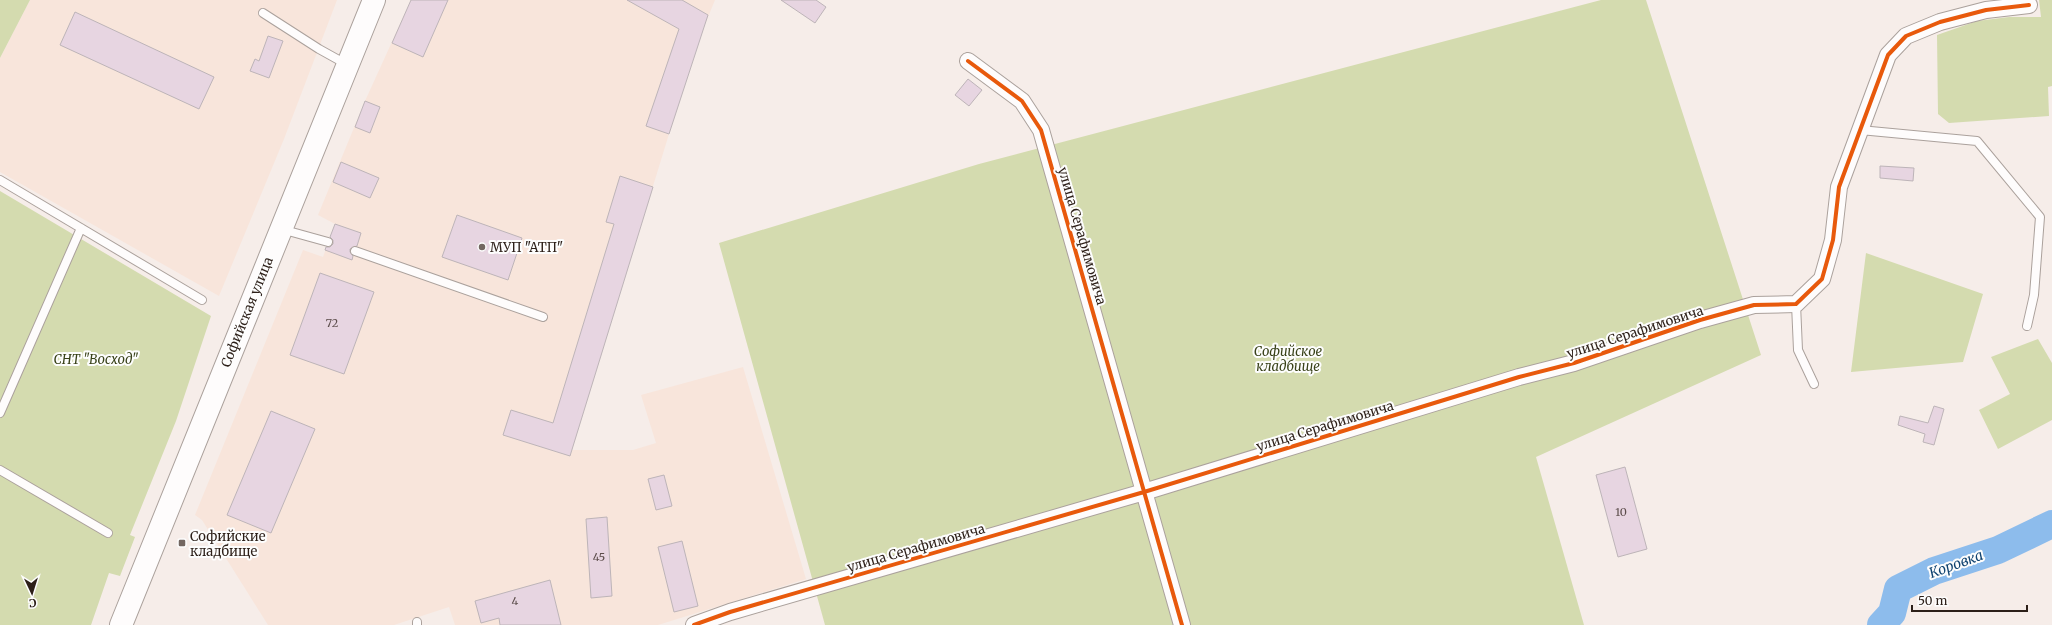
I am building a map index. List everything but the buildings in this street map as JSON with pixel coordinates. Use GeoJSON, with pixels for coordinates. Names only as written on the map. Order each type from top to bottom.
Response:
{"type":"FeatureCollection","features":[{"type":"Feature","properties":{"kind":"main road","name":"Софийская улица"},"geometry":{"type":"LineString","coordinates":[[121,625],[280,229],[374,0]]}},
{"type":"Feature","properties":{"kind":"street"},"geometry":{"type":"LineString","coordinates":[[1796,304],[1822,279],[1833,240],[1839,187],[1888,55],[1906,36],[1940,22],[1986,10],[2029,5]]}},
{"type":"Feature","properties":{"kind":"street","name":"улица Серафимовича"},"geometry":{"type":"LineString","coordinates":[[968,61],[1022,101],[1041,130],[1182,625]]}},
{"type":"Feature","properties":{"kind":"street","name":"улица Серафимовича"},"geometry":{"type":"LineString","coordinates":[[694,625],[730,612],[1144,492],[1518,377],[1574,363],[1700,320],[1754,305],[1796,304]]}},
{"type":"Feature","properties":{"kind":"lane"},"geometry":{"type":"LineString","coordinates":[[263,13],[319,49],[348,64]]}},
{"type":"Feature","properties":{"kind":"lane"},"geometry":{"type":"LineString","coordinates":[[1860,130],[1977,141],[2040,217],[2034,295],[2026,326]]}},
{"type":"Feature","properties":{"kind":"lane"},"geometry":{"type":"LineString","coordinates":[[0,180],[202,300]]}},
{"type":"Feature","properties":{"kind":"lane"},"geometry":{"type":"LineString","coordinates":[[0,413],[81,228]]}},
{"type":"Feature","properties":{"kind":"lane"},"geometry":{"type":"LineString","coordinates":[[280,229],[328,242]]}},
{"type":"Feature","properties":{"kind":"lane"},"geometry":{"type":"LineString","coordinates":[[355,251],[543,317]]}},
{"type":"Feature","properties":{"kind":"lane"},"geometry":{"type":"LineString","coordinates":[[1796,304],[1798,350],[1814,384]]}},
{"type":"Feature","properties":{"kind":"lane"},"geometry":{"type":"LineString","coordinates":[[0,470],[108,533]]}},
{"type":"Feature","properties":{"kind":"shaded area"},"geometry":{"type":"Polygon","coordinates":[[[30,0],[337,0],[284,139],[219,296],[0,172],[0,58],[30,0]]]}},
{"type":"Feature","properties":{"kind":"shaded area"},"geometry":{"type":"Polygon","coordinates":[[[411,0],[715,0],[699,39],[572,450],[633,450],[656,443],[641,395],[743,367],[806,579],[658,625],[455,625],[449,607],[394,625],[268,625],[202,520],[195,515],[303,250],[323,257],[335,224],[318,215],[365,101],[411,0]]]}},
{"type":"Feature","properties":{"kind":"green space"},"geometry":{"type":"Polygon","coordinates":[[[0,0],[30,0],[0,58],[0,0]]]}},
{"type":"Feature","properties":{"kind":"green space","name":"Софийское кладбище"},"geometry":{"type":"Polygon","coordinates":[[[1601,0],[1646,0],[1761,355],[1536,457],[1584,625],[825,625],[719,243],[979,164],[1601,0]]]}},
{"type":"Feature","properties":{"kind":"green space"},"geometry":{"type":"Polygon","coordinates":[[[2039,0],[2052,0],[2052,86],[2048,87],[2049,116],[1949,123],[1938,114],[1937,35],[1977,21],[2009,17],[2041,17],[2039,0]]]}},
{"type":"Feature","properties":{"kind":"green space","name":"СНТ \"Восход\""},"geometry":{"type":"Polygon","coordinates":[[[0,191],[211,316],[176,421],[130,535],[135,537],[120,576],[109,573],[91,625],[0,625],[0,191]]]}},
{"type":"Feature","properties":{"kind":"green space"},"geometry":{"type":"Polygon","coordinates":[[[1866,253],[1983,294],[1963,362],[1851,372],[1866,253]]]}},
{"type":"Feature","properties":{"kind":"green space"},"geometry":{"type":"Polygon","coordinates":[[[2038,339],[2052,363],[2052,420],[1998,449],[1979,410],[2010,394],[1991,357],[2038,339]]]}},
{"type":"Feature","properties":{"kind":"waterway","name":"Коровка"},"geometry":{"type":"LineString","coordinates":[[1881,625],[1892,613],[1898,589],[1934,571],[1998,550],[2052,524]]}},
{"type":"Feature","properties":{"kind":"cycle path"},"geometry":{"type":"LineString","coordinates":[[694,625],[730,612],[1144,492],[1519,377],[1574,363],[1700,320],[1754,305],[1796,304],[1822,279],[1833,240],[1839,187],[1888,55],[1906,36],[1940,22],[1986,10],[2029,5]]}},
{"type":"Feature","properties":{"kind":"cycle path"},"geometry":{"type":"LineString","coordinates":[[968,61],[1022,101],[1041,130],[1182,625]]}},
{"type":"Feature","properties":{"kind":"place","name":"МУП \"АТП\""},"geometry":{"type":"Point","coordinates":[482,247]}},
{"type":"Feature","properties":{"kind":"place","name":"Софийские кладбище"},"geometry":{"type":"Point","coordinates":[182,543]}}]}
